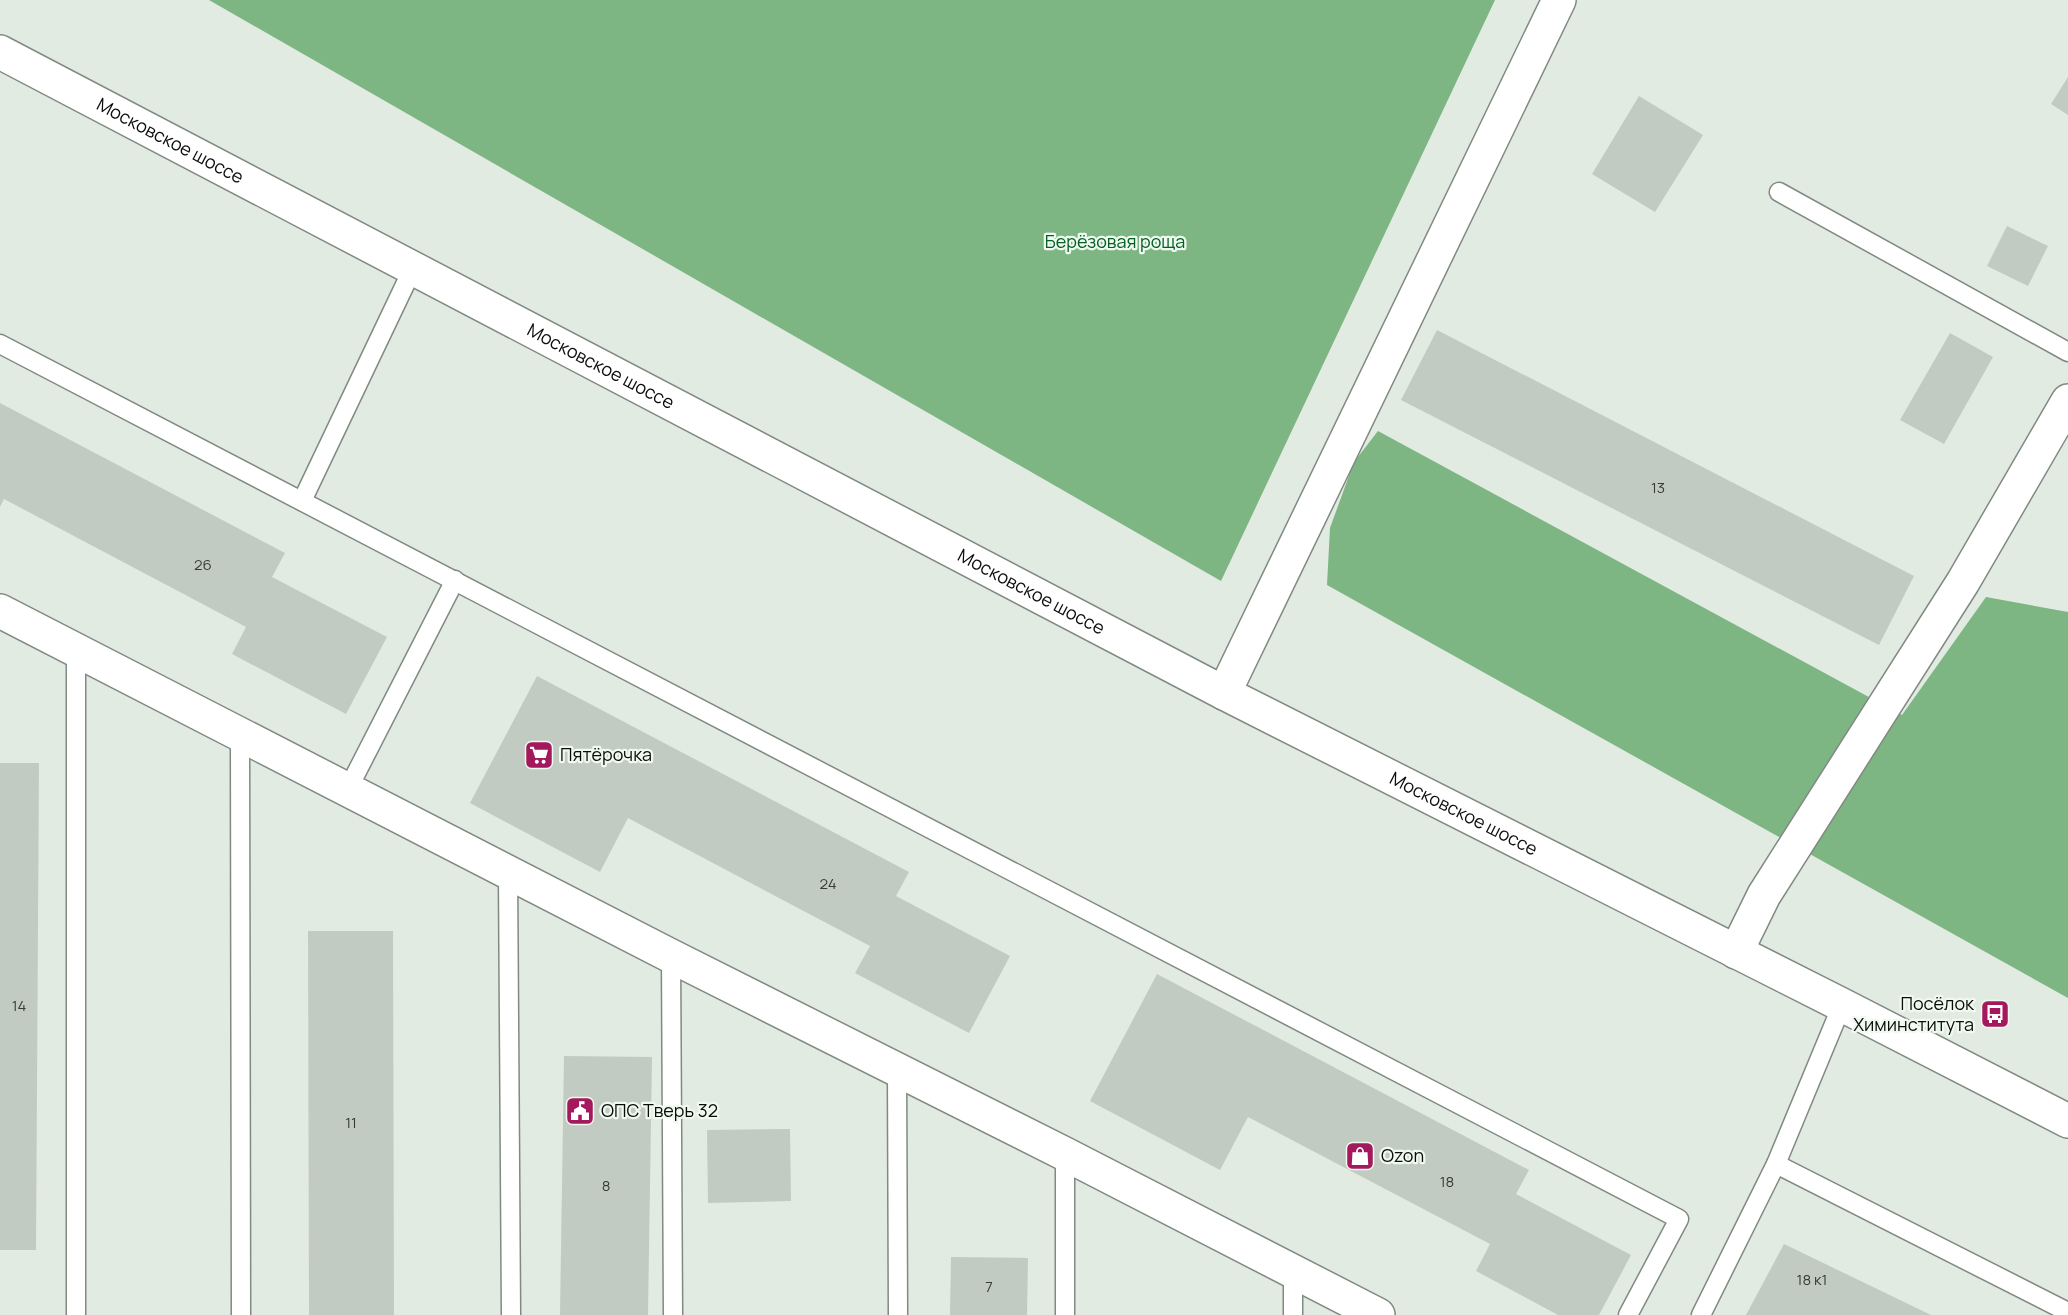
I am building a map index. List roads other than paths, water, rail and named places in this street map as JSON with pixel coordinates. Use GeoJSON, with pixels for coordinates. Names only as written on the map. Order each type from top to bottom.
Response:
{"type":"FeatureCollection","features":[{"type":"Feature","properties":{"kind":"street"},"geometry":{"type":"LineString","coordinates":[[1224,693],[1559,0]]}},
{"type":"Feature","properties":{"kind":"street","name":"Московское шоссе"},"geometry":{"type":"LineString","coordinates":[[0,52],[1224,693],[2068,1121]]}},
{"type":"Feature","properties":{"kind":"street"},"geometry":{"type":"LineString","coordinates":[[1737,952],[1764,895],[1963,582],[2068,401]]}},
{"type":"Feature","properties":{"kind":"street"},"geometry":{"type":"LineString","coordinates":[[0,611],[508,873],[1065,1154],[1377,1315]]}},
{"type":"Feature","properties":{"kind":"lane"},"geometry":{"type":"LineString","coordinates":[[1779,192],[2068,352]]}},
{"type":"Feature","properties":{"kind":"lane"},"geometry":{"type":"LineString","coordinates":[[302,501],[413,268]]}},
{"type":"Feature","properties":{"kind":"lane"},"geometry":{"type":"LineString","coordinates":[[0,344],[1679,1219],[1628,1315]]}},
{"type":"Feature","properties":{"kind":"lane"},"geometry":{"type":"LineString","coordinates":[[348,789],[455,580]]}},
{"type":"Feature","properties":{"kind":"lane"},"geometry":{"type":"LineString","coordinates":[[76,650],[76,1315]]}},
{"type":"Feature","properties":{"kind":"lane"},"geometry":{"type":"LineString","coordinates":[[240,733],[241,1315]]}},
{"type":"Feature","properties":{"kind":"lane"},"geometry":{"type":"LineString","coordinates":[[508,873],[511,1315]]}},
{"type":"Feature","properties":{"kind":"lane"},"geometry":{"type":"LineString","coordinates":[[671,956],[673,1315]]}},
{"type":"Feature","properties":{"kind":"lane"},"geometry":{"type":"LineString","coordinates":[[1701,1315],[1776,1164],[1842,1005]]}},
{"type":"Feature","properties":{"kind":"lane"},"geometry":{"type":"LineString","coordinates":[[897,1070],[898,1315]]}},
{"type":"Feature","properties":{"kind":"lane"},"geometry":{"type":"LineString","coordinates":[[1065,1154],[1065,1315]]}},
{"type":"Feature","properties":{"kind":"lane"},"geometry":{"type":"LineString","coordinates":[[1776,1164],[2068,1311]]}},
{"type":"Feature","properties":{"kind":"lane"},"geometry":{"type":"LineString","coordinates":[[1293,1271],[1293,1315]]}},
{"type":"Feature","properties":{"kind":"place","name":"Пятёрочка"},"geometry":{"type":"Point","coordinates":[539,755]}},
{"type":"Feature","properties":{"kind":"place","name":"Посёлок Химинститута"},"geometry":{"type":"Point","coordinates":[1995,1014]}},
{"type":"Feature","properties":{"kind":"place","name":"ОПС Тверь 32"},"geometry":{"type":"Point","coordinates":[580,1111]}},
{"type":"Feature","properties":{"kind":"place","name":"Ozon"},"geometry":{"type":"Point","coordinates":[1360,1156]}},
{"type":"Feature","properties":{"kind":"park label","name":"Берёзовая роща"},"geometry":{"type":"Point","coordinates":[1115,242]}}]}
